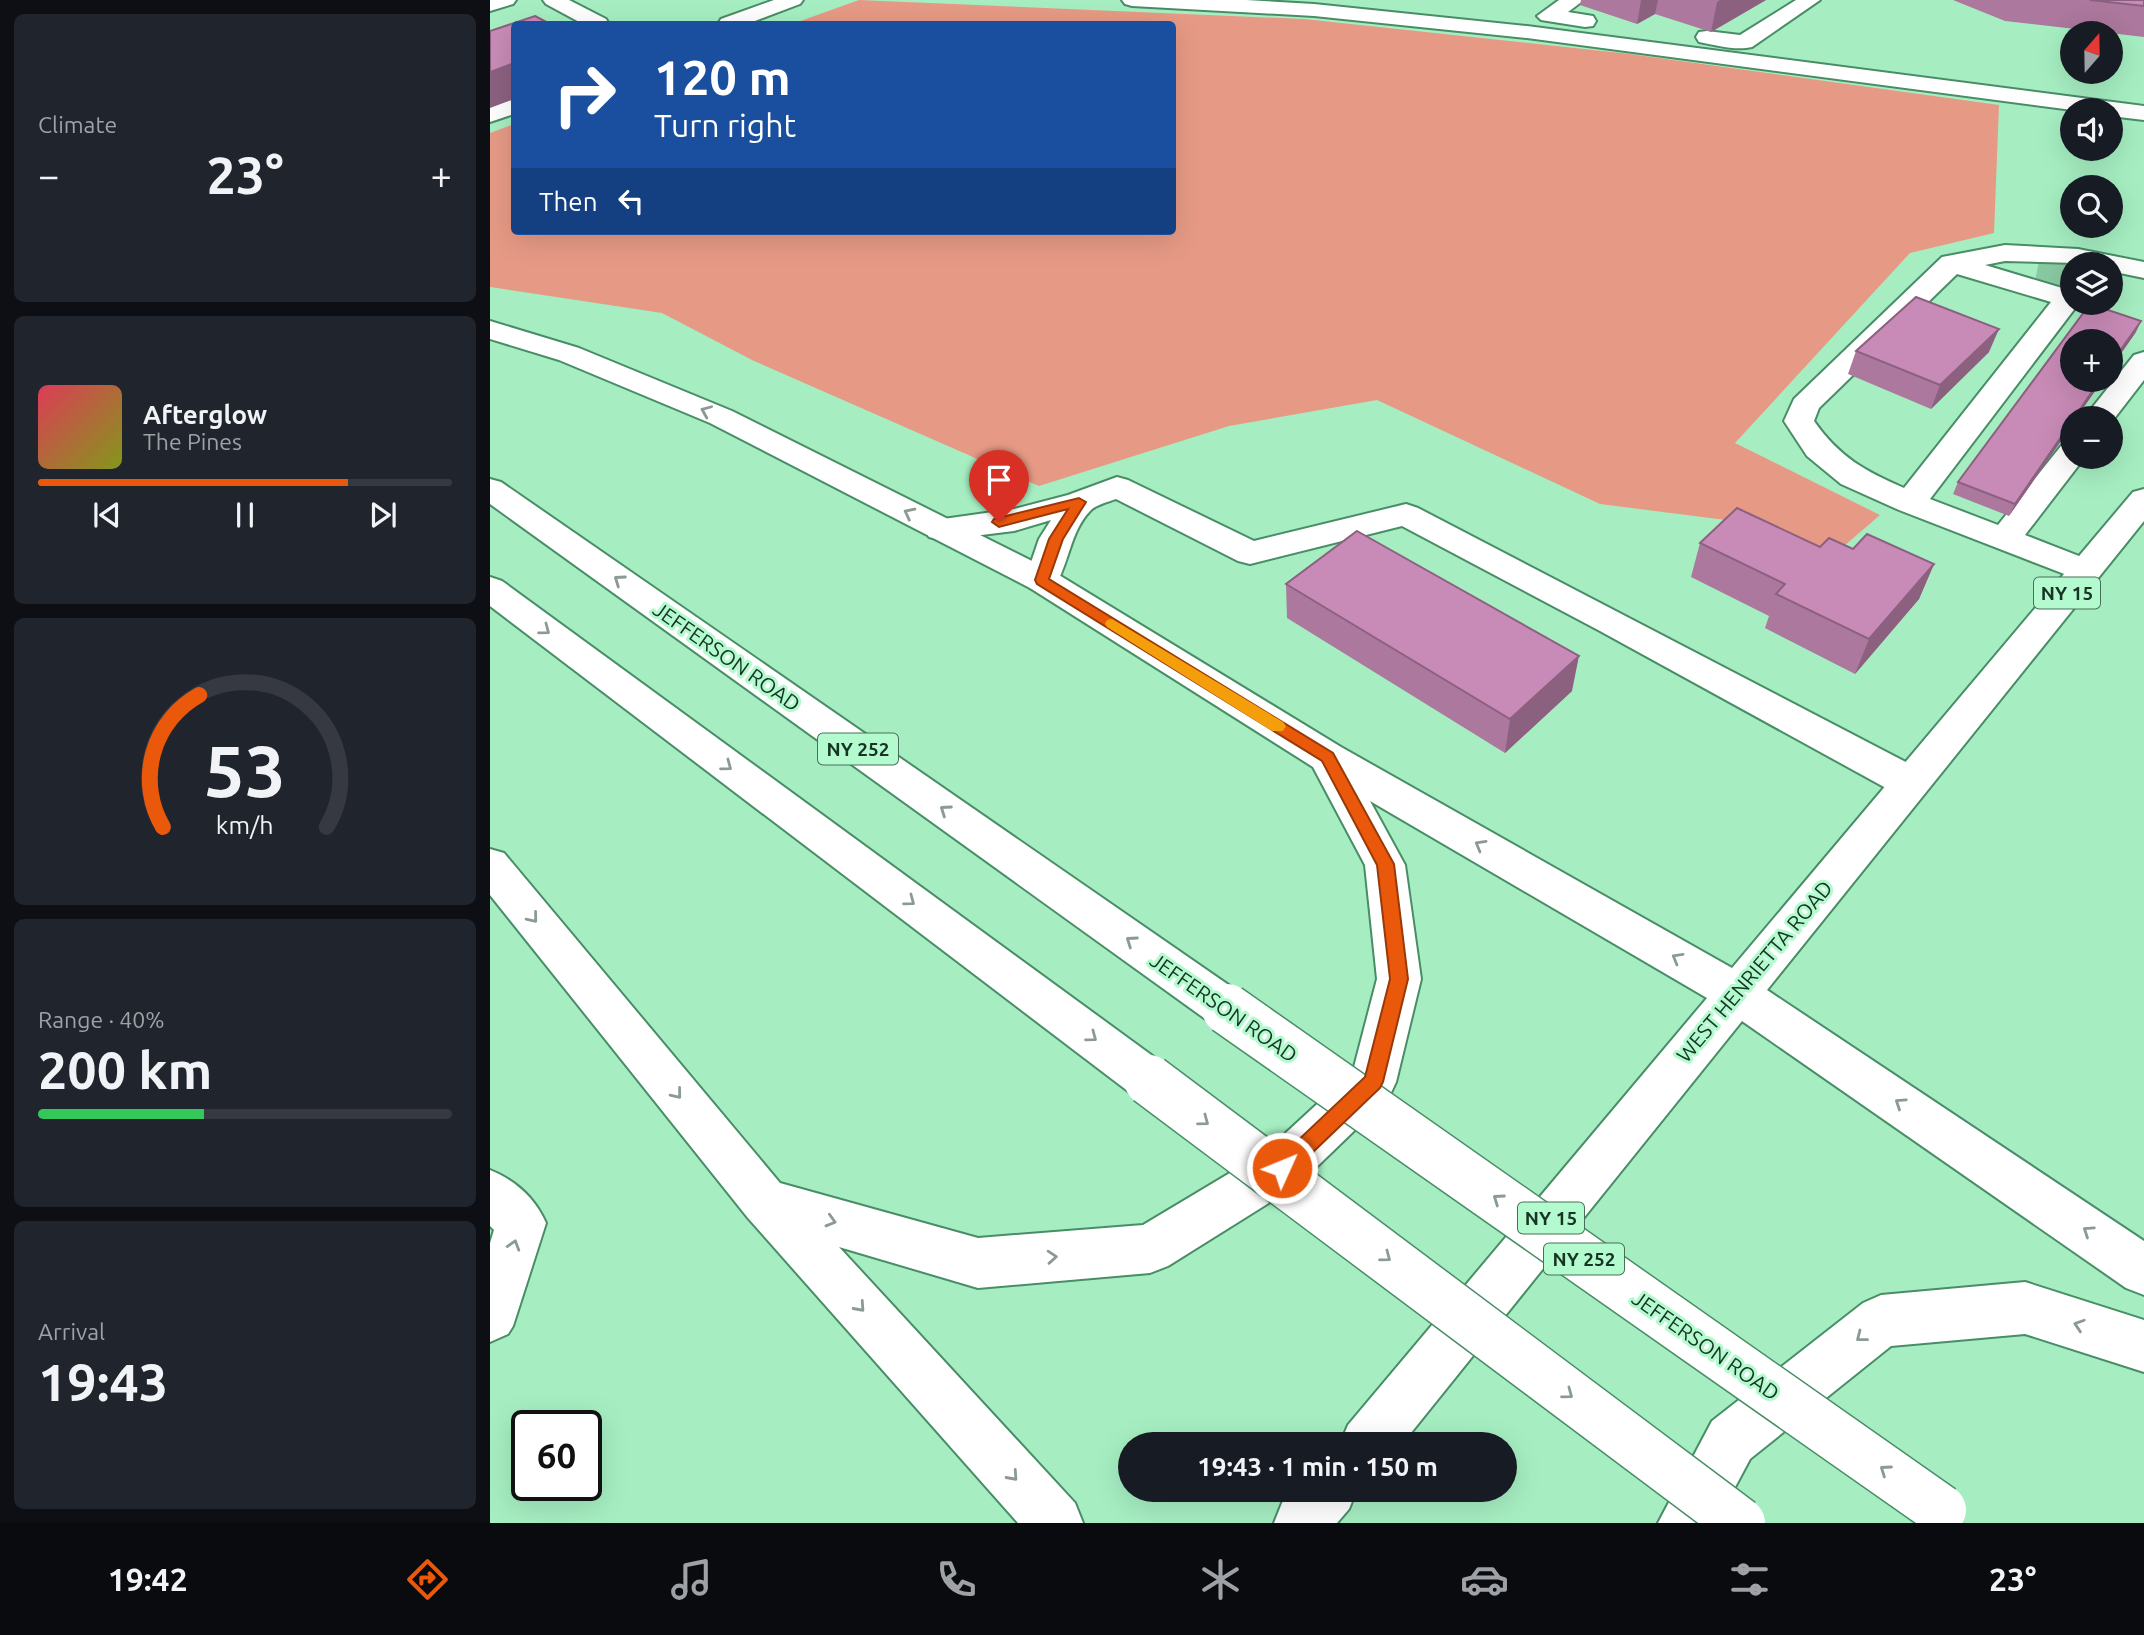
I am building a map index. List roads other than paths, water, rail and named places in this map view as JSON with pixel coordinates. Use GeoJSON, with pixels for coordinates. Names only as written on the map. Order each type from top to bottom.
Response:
{"type":"FeatureCollection","features":[{"type":"Feature","properties":{"kind":"main road"},"geometry":{"type":"LineString","coordinates":[[490,5],[506,0]]}},
{"type":"Feature","properties":{"kind":"main road"},"geometry":{"type":"LineString","coordinates":[[737,21],[793,0]]}},
{"type":"Feature","properties":{"kind":"main road"},"geometry":{"type":"LineString","coordinates":[[1132,0],[1314,9],[1742,51],[1810,0]]}},
{"type":"Feature","properties":{"kind":"main road"},"geometry":{"type":"LineString","coordinates":[[1574,0],[1548,16],[1742,51],[2144,113]]}},
{"type":"Feature","properties":{"kind":"main road"},"geometry":{"type":"LineString","coordinates":[[558,9],[590,21]]}},
{"type":"Feature","properties":{"kind":"main road"},"geometry":{"type":"LineString","coordinates":[[490,115],[511,107]]}},
{"type":"Feature","properties":{"kind":"main road"},"geometry":{"type":"LineString","coordinates":[[2085,571],[2043,480],[1910,503],[1852,477],[1818,449],[1799,421],[1805,405],[1952,263],[2006,253],[2078,257],[2144,270]]}},
{"type":"Feature","properties":{"kind":"main road"},"geometry":{"type":"LineString","coordinates":[[1952,263],[2037,271]]}},
{"type":"Feature","properties":{"kind":"main road"},"geometry":{"type":"LineString","coordinates":[[1952,263],[2069,318]]}},
{"type":"Feature","properties":{"kind":"main road"},"geometry":{"type":"LineString","coordinates":[[1910,503],[1960,461],[2069,318],[2144,295]]}},
{"type":"Feature","properties":{"kind":"main road"},"geometry":{"type":"LineString","coordinates":[[490,330],[569,354],[721,417],[1042,580],[1327,757],[1736,993],[2144,1270]]}},
{"type":"Feature","properties":{"kind":"main road"},"geometry":{"type":"LineString","coordinates":[[2100,406],[2131,360]]}},
{"type":"Feature","properties":{"kind":"main road"},"geometry":{"type":"LineString","coordinates":[[941,529],[1014,520],[1079,502],[1117,487],[1250,553],[1406,515],[1909,782]]}},
{"type":"Feature","properties":{"kind":"main road","name":"JEFFERSON ROAD"},"geometry":{"type":"LineString","coordinates":[[490,489],[1950,1516]]}},
{"type":"Feature","properties":{"kind":"main road","name":"WEST HENRIETTA ROAD"},"geometry":{"type":"LineString","coordinates":[[1377,1432],[2144,499]]}},
{"type":"Feature","properties":{"kind":"main road"},"geometry":{"type":"LineString","coordinates":[[1042,580],[1056,539],[1079,502]]}},
{"type":"Feature","properties":{"kind":"main road"},"geometry":{"type":"LineString","coordinates":[[490,589],[1740,1523]]}},
{"type":"Feature","properties":{"kind":"main road"},"geometry":{"type":"LineString","coordinates":[[765,1202],[978,1263],[1150,1249],[1282,1168],[1373,1082],[1399,979],[1385,864],[1327,757]]}},
{"type":"Feature","properties":{"kind":"main road"},"geometry":{"type":"LineString","coordinates":[[490,865],[765,1202],[1055,1523]]}},
{"type":"Feature","properties":{"kind":"main road"},"geometry":{"type":"LineString","coordinates":[[490,1193],[521,1223],[492,1310]]}},
{"type":"Feature","properties":{"kind":"main road"},"geometry":{"type":"LineString","coordinates":[[1686,1523],[1731,1440],[1881,1321],[2025,1308],[2144,1346]]}},
{"type":"Feature","properties":{"kind":"main road"},"geometry":{"type":"LineString","coordinates":[[1302,1523],[1319,1502]]}},
{"type":"Feature","properties":{"kind":"tunnel"},"geometry":{"type":"LineString","coordinates":[[2037,271],[2060,276]]}}]}
